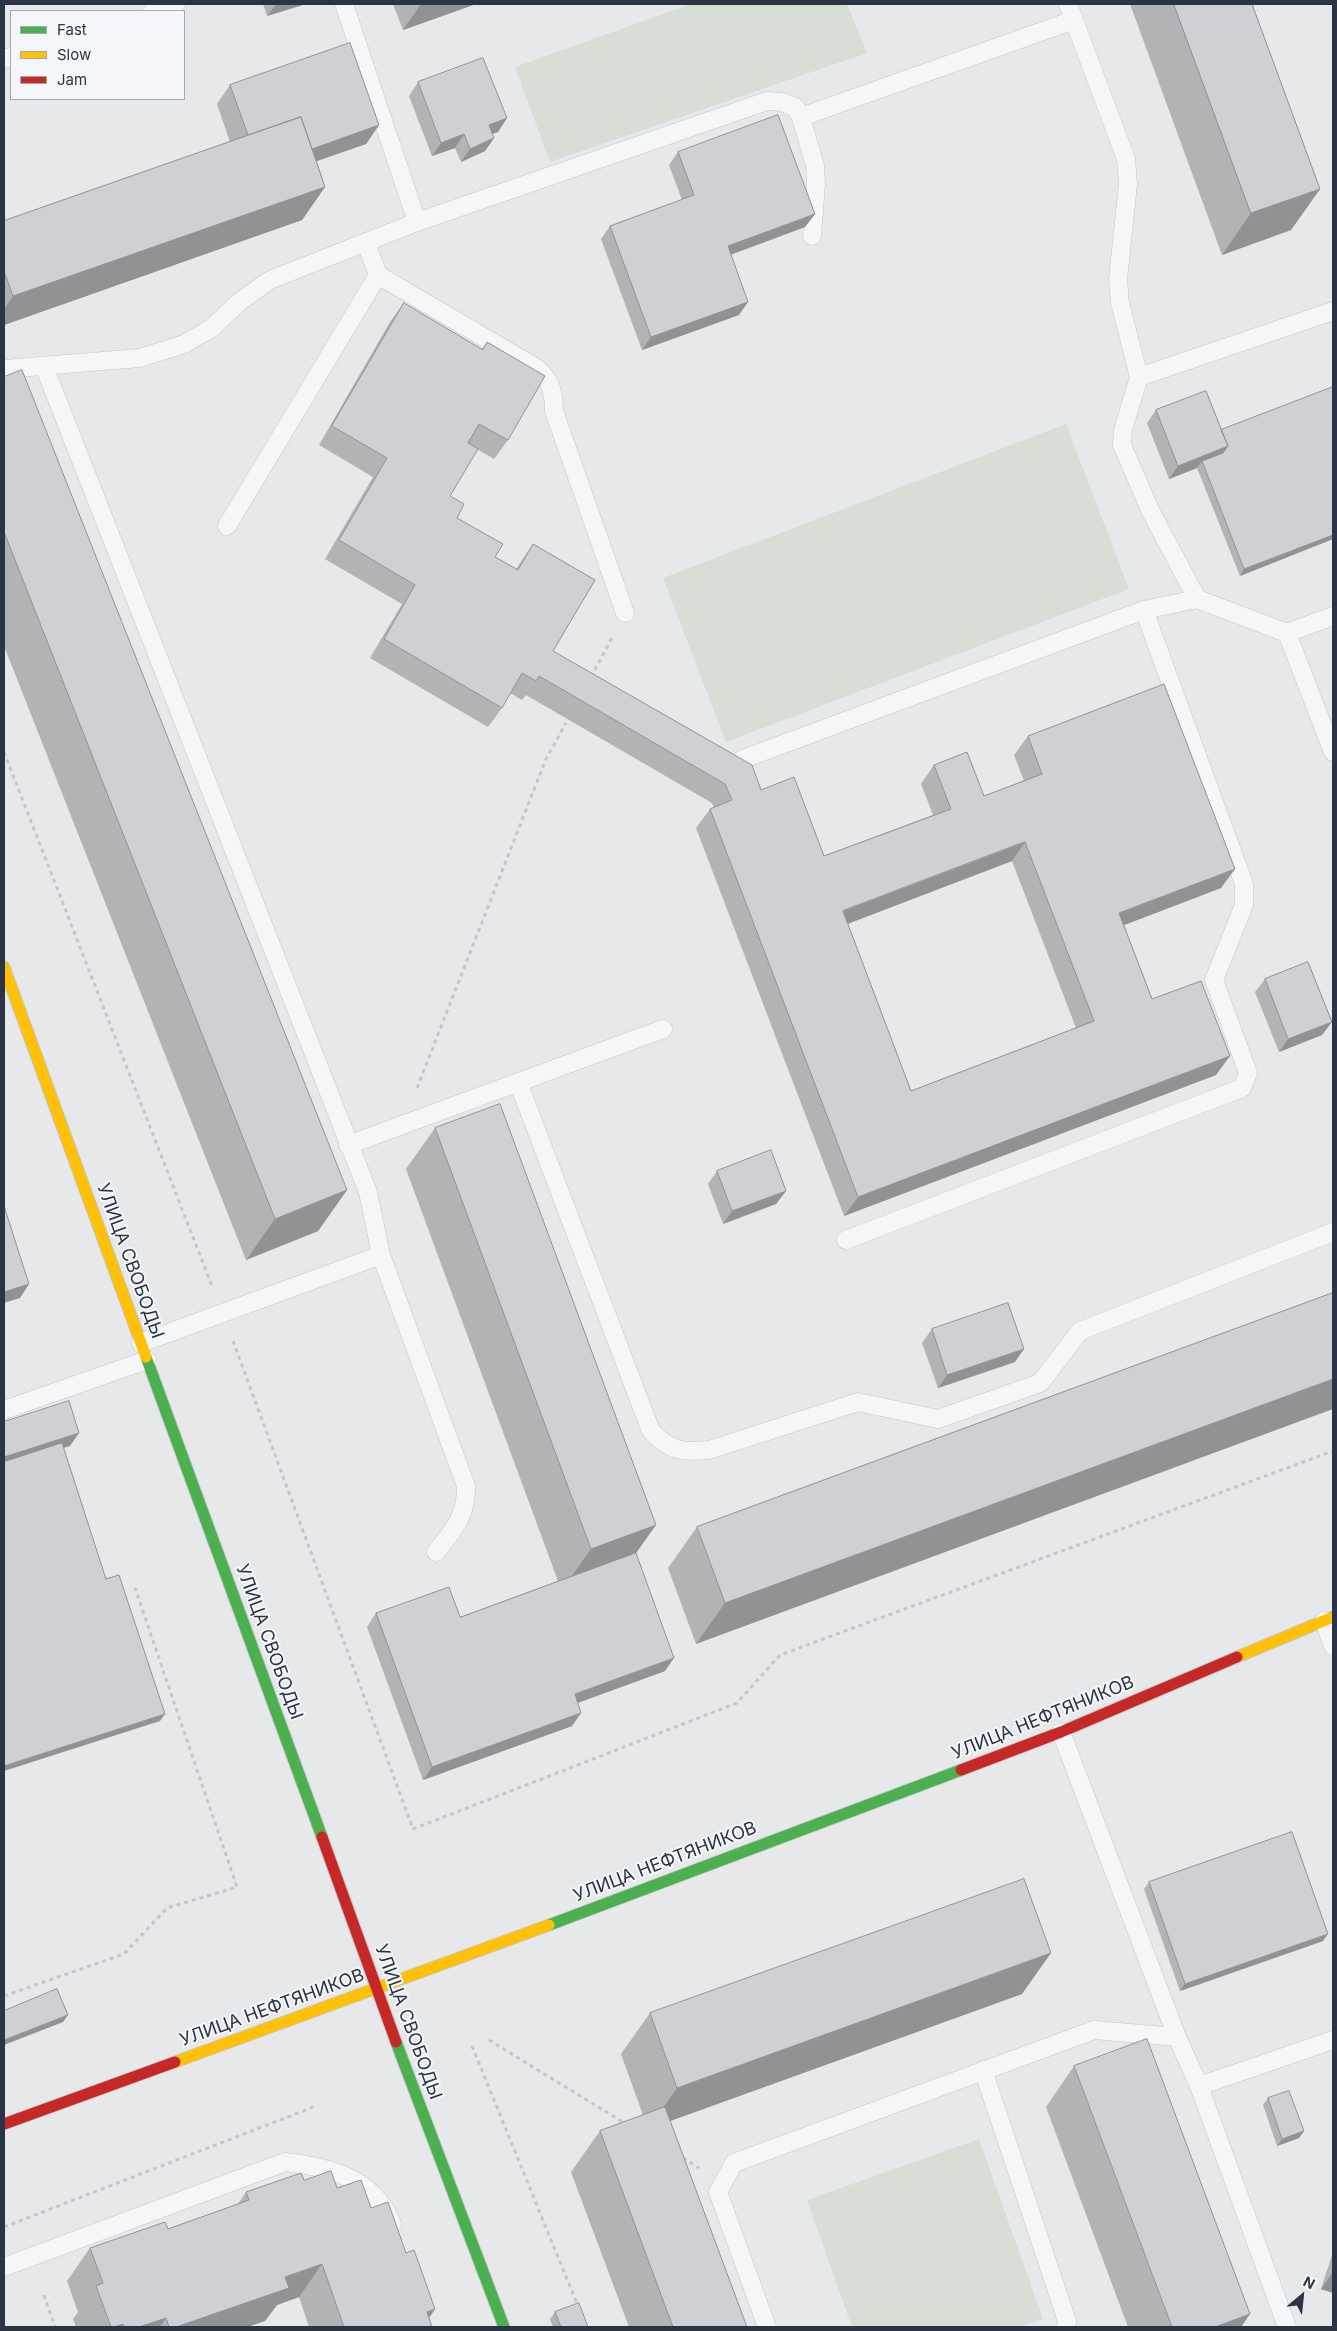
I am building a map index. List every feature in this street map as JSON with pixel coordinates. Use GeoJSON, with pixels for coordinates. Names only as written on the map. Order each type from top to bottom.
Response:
{"type":"FeatureCollection","features":[{"type":"Feature","properties":{"kind":"main road","name":"УЛИЦА СВОБОДЫ"},"geometry":{"type":"LineString","coordinates":[[4,967],[377,1988],[504,2327]]}},
{"type":"Feature","properties":{"kind":"main road","name":"УЛИЦА НЕФТЯНИКОВ"},"geometry":{"type":"LineString","coordinates":[[4,2124],[377,1988],[1061,1732],[1328,1619]]}},
{"type":"Feature","properties":{"kind":"lane"},"geometry":{"type":"LineString","coordinates":[[156,10],[176,4]]}},
{"type":"Feature","properties":{"kind":"lane"},"geometry":{"type":"LineString","coordinates":[[344,4],[417,222]]}},
{"type":"Feature","properties":{"kind":"lane"},"geometry":{"type":"LineString","coordinates":[[801,117],[1071,12],[1126,159],[1128,184],[1118,279],[1120,303],[1139,377],[1123,430],[1122,445],[1152,512],[1197,599]]}},
{"type":"Feature","properties":{"kind":"lane"},"geometry":{"type":"LineString","coordinates":[[4,369],[140,358],[184,344],[212,328],[239,302],[270,280],[366,244],[417,222],[767,101],[782,102],[795,107],[801,117],[815,166],[816,184],[812,236]]}},
{"type":"Feature","properties":{"kind":"lane"},"geometry":{"type":"LineString","coordinates":[[366,244],[378,275],[538,369],[547,377],[554,400],[554,411],[625,613]]}},
{"type":"Feature","properties":{"kind":"lane"},"geometry":{"type":"LineString","coordinates":[[226,526],[378,275]]}},
{"type":"Feature","properties":{"kind":"lane"},"geometry":{"type":"LineString","coordinates":[[1139,377],[1333,311]]}},
{"type":"Feature","properties":{"kind":"lane"},"geometry":{"type":"LineString","coordinates":[[44,366],[368,1192],[381,1255],[466,1486],[465,1505],[458,1524],[436,1552]]}},
{"type":"Feature","properties":{"kind":"lane"},"geometry":{"type":"LineString","coordinates":[[743,758],[1144,610],[1197,599],[1287,633],[1333,616]]}},
{"type":"Feature","properties":{"kind":"lane"},"geometry":{"type":"LineString","coordinates":[[846,1240],[1242,1088],[1248,1073],[1214,980],[1244,905],[1244,884],[1144,610]]}},
{"type":"Feature","properties":{"kind":"lane"},"geometry":{"type":"LineString","coordinates":[[1287,633],[1333,752]]}},
{"type":"Feature","properties":{"kind":"lane"},"geometry":{"type":"LineString","coordinates":[[348,1145],[663,1029]]}},
{"type":"Feature","properties":{"kind":"lane"},"geometry":{"type":"LineString","coordinates":[[518,1082],[651,1431],[662,1443],[685,1452],[710,1450],[858,1402],[938,1420],[1040,1383],[1080,1331],[1333,1232]]}},
{"type":"Feature","properties":{"kind":"lane"},"geometry":{"type":"LineString","coordinates":[[141,1343],[381,1255]]}},
{"type":"Feature","properties":{"kind":"lane"},"geometry":{"type":"LineString","coordinates":[[4,1410],[147,1360]]}},
{"type":"Feature","properties":{"kind":"lane"},"geometry":{"type":"LineString","coordinates":[[1328,1619],[1333,1646]]}},
{"type":"Feature","properties":{"kind":"lane"},"geometry":{"type":"LineString","coordinates":[[1061,1732],[1177,2037],[1199,2086],[1287,2327]]}},
{"type":"Feature","properties":{"kind":"lane"},"geometry":{"type":"LineString","coordinates":[[767,2327],[718,2192],[734,2163],[1094,2030],[1177,2037]]}},
{"type":"Feature","properties":{"kind":"lane"},"geometry":{"type":"LineString","coordinates":[[1199,2086],[1333,2040]]}},
{"type":"Feature","properties":{"kind":"lane"},"geometry":{"type":"LineString","coordinates":[[983,2070],[1067,2321],[1066,2327]]}},
{"type":"Feature","properties":{"kind":"lane"},"geometry":{"type":"LineString","coordinates":[[4,2267],[285,2162],[331,2170],[356,2182],[371,2192],[385,2207],[400,2244]]}},
{"type":"Feature","properties":{"kind":"path"},"geometry":{"type":"LineString","coordinates":[[588,682],[625,613]]}},
{"type":"Feature","properties":{"kind":"path"},"geometry":{"type":"LineString","coordinates":[[402,1125],[546,760],[566,723]]}},
{"type":"Feature","properties":{"kind":"path"},"geometry":{"type":"LineString","coordinates":[[413,1829],[736,1703],[780,1655],[1333,1451]]}},
{"type":"Feature","properties":{"kind":"path"},"geometry":{"type":"LineString","coordinates":[[4,1996],[124,1954],[167,1908],[237,1887],[135,1588]]}},
{"type":"Feature","properties":{"kind":"path"},"geometry":{"type":"LineString","coordinates":[[488,2040],[631,2126]]}},
{"type":"Feature","properties":{"kind":"path"},"geometry":{"type":"LineString","coordinates":[[472,2046],[580,2309]]}},
{"type":"Feature","properties":{"kind":"path"},"geometry":{"type":"LineString","coordinates":[[4,2227],[316,2106]]}},
{"type":"Feature","properties":{"kind":"path"},"geometry":{"type":"LineString","coordinates":[[681,2157],[723,2183]]}},
{"type":"Feature","properties":{"kind":"path"},"geometry":{"type":"LineString","coordinates":[[44,2295],[56,2327]]}},
{"type":"Feature","properties":{"kind":"shaded area"},"geometry":{"type":"Polygon","coordinates":[[[691,4],[847,4],[867,53],[550,162],[515,67],[691,4]]]}},
{"type":"Feature","properties":{"kind":"shaded area"},"geometry":{"type":"Polygon","coordinates":[[[1066,424],[1129,589],[726,742],[663,578],[1066,424]]]}},
{"type":"Feature","properties":{"kind":"shaded area"},"geometry":{"type":"Polygon","coordinates":[[[979,2139],[1043,2319],[1019,2327],[852,2327],[807,2200],[979,2139]]]}},
{"type":"Feature","properties":{"kind":"building"},"geometry":{"type":"Polygon","coordinates":[[[1174,4],[1252,4],[1320,189],[1251,213],[1174,4]]]}},
{"type":"Feature","properties":{"kind":"building"},"geometry":{"type":"Polygon","coordinates":[[[350,43],[379,125],[312,149],[301,117],[248,135],[230,85],[350,43]]]}},
{"type":"Feature","properties":{"kind":"building"},"geometry":{"type":"Polygon","coordinates":[[[483,58],[507,118],[489,125],[494,138],[470,149],[464,134],[441,143],[418,82],[483,58]]]}},
{"type":"Feature","properties":{"kind":"building"},"geometry":{"type":"Polygon","coordinates":[[[778,115],[815,214],[728,246],[748,302],[651,337],[610,226],[694,195],[678,152],[778,115]]]}},
{"type":"Feature","properties":{"kind":"building"},"geometry":{"type":"Polygon","coordinates":[[[301,117],[325,187],[13,296],[4,271],[4,221],[301,117]]]}},
{"type":"Feature","properties":{"kind":"building"},"geometry":{"type":"Polygon","coordinates":[[[404,303],[483,350],[487,342],[545,376],[508,440],[479,424],[468,443],[478,449],[450,496],[464,504],[457,518],[503,544],[495,557],[518,570],[533,544],[595,580],[553,651],[752,765],[761,790],[794,777],[824,856],[951,809],[934,765],[967,752],[984,796],[1042,774],[1028,736],[1164,684],[1235,869],[1119,913],[1152,999],[1201,981],[1230,1056],[858,1197],[710,809],[732,800],[725,784],[539,676],[536,681],[522,673],[502,708],[384,639],[415,585],[339,540],[387,458],[332,426],[404,303]],[[1025,842],[843,911],[911,1091],[1094,1021],[1025,842]]]}},
{"type":"Feature","properties":{"kind":"building"},"geometry":{"type":"Polygon","coordinates":[[[22,370],[347,1190],[275,1219],[4,532],[4,377],[22,370]]]}},
{"type":"Feature","properties":{"kind":"building"},"geometry":{"type":"Polygon","coordinates":[[[1333,387],[1333,535],[1244,569],[1202,461],[1223,453],[1228,446],[1221,430],[1333,387]]]}},
{"type":"Feature","properties":{"kind":"building"},"geometry":{"type":"Polygon","coordinates":[[[1206,391],[1228,446],[1178,466],[1156,410],[1206,391]]]}},
{"type":"Feature","properties":{"kind":"building"},"geometry":{"type":"Polygon","coordinates":[[[1308,962],[1332,1022],[1288,1039],[1265,979],[1308,962]]]}},
{"type":"Feature","properties":{"kind":"building"},"geometry":{"type":"Polygon","coordinates":[[[500,1104],[656,1525],[591,1549],[435,1128],[500,1104]]]}},
{"type":"Feature","properties":{"kind":"building"},"geometry":{"type":"Polygon","coordinates":[[[771,1150],[786,1191],[732,1211],[717,1171],[771,1150]]]}},
{"type":"Feature","properties":{"kind":"building"},"geometry":{"type":"Polygon","coordinates":[[[4,1206],[29,1284],[4,1292],[4,1206]]]}},
{"type":"Feature","properties":{"kind":"building"},"geometry":{"type":"Polygon","coordinates":[[[1333,1293],[1333,1379],[725,1603],[697,1527],[1333,1293]]]}},
{"type":"Feature","properties":{"kind":"building"},"geometry":{"type":"Polygon","coordinates":[[[1008,1303],[1024,1349],[947,1375],[932,1329],[1008,1303]]]}},
{"type":"Feature","properties":{"kind":"building"},"geometry":{"type":"Polygon","coordinates":[[[69,1401],[79,1433],[4,1457],[4,1422],[69,1401]]]}},
{"type":"Feature","properties":{"kind":"building"},"geometry":{"type":"Polygon","coordinates":[[[62,1443],[106,1579],[119,1575],[165,1714],[4,1766],[4,1462],[62,1443]]]}},
{"type":"Feature","properties":{"kind":"building"},"geometry":{"type":"Polygon","coordinates":[[[636,1553],[674,1658],[575,1694],[581,1713],[432,1767],[376,1613],[449,1587],[460,1617],[636,1553]]]}},
{"type":"Feature","properties":{"kind":"building"},"geometry":{"type":"Polygon","coordinates":[[[1292,1832],[1328,1934],[1185,1984],[1149,1882],[1292,1832]]]}},
{"type":"Feature","properties":{"kind":"building"},"geometry":{"type":"Polygon","coordinates":[[[1024,1879],[1051,1953],[677,2088],[650,2013],[1024,1879]]]}},
{"type":"Feature","properties":{"kind":"building"},"geometry":{"type":"Polygon","coordinates":[[[57,1989],[68,2015],[4,2040],[4,2011],[57,1989]]]}},
{"type":"Feature","properties":{"kind":"building"},"geometry":{"type":"Polygon","coordinates":[[[1147,2039],[1250,2314],[1215,2327],[1172,2327],[1074,2066],[1147,2039]]]}},
{"type":"Feature","properties":{"kind":"building"},"geometry":{"type":"Polygon","coordinates":[[[1289,2091],[1304,2131],[1282,2139],[1268,2098],[1289,2091]]]}},
{"type":"Feature","properties":{"kind":"building"},"geometry":{"type":"Polygon","coordinates":[[[665,2107],[747,2327],[673,2327],[600,2131],[665,2107]]]}},
{"type":"Feature","properties":{"kind":"building"},"geometry":{"type":"Polygon","coordinates":[[[331,2171],[337,2188],[361,2180],[371,2208],[388,2202],[406,2253],[414,2250],[435,2309],[427,2312],[432,2327],[344,2327],[322,2264],[285,2277],[289,2288],[176,2327],[169,2327],[166,2318],[139,2327],[125,2327],[123,2324],[111,2327],[96,2286],[103,2283],[90,2248],[165,2222],[168,2229],[249,2200],[246,2192],[301,2173],[304,2180],[331,2171]]]}},
{"type":"Feature","properties":{"kind":"building"},"geometry":{"type":"Polygon","coordinates":[[[579,2303],[588,2327],[561,2327],[555,2312],[579,2303]]]}},
{"type":"Feature","properties":{"kind":"traffic: fast"},"geometry":{"type":"LineString","coordinates":[[146,1357],[322,1837]]}},
{"type":"Feature","properties":{"kind":"traffic: fast"},"geometry":{"type":"LineString","coordinates":[[549,1925],[961,1770]]}},
{"type":"Feature","properties":{"kind":"traffic: fast"},"geometry":{"type":"LineString","coordinates":[[396,2042],[504,2327]]}},
{"type":"Feature","properties":{"kind":"traffic: slow"},"geometry":{"type":"LineString","coordinates":[[4,967],[146,1357]]}},
{"type":"Feature","properties":{"kind":"traffic: slow"},"geometry":{"type":"LineString","coordinates":[[1237,1657],[1333,1617]]}},
{"type":"Feature","properties":{"kind":"traffic: slow"},"geometry":{"type":"LineString","coordinates":[[175,2062],[549,1925]]}},
{"type":"Feature","properties":{"kind":"traffic: jam"},"geometry":{"type":"LineString","coordinates":[[961,1770],[1061,1732],[1237,1657]]}},
{"type":"Feature","properties":{"kind":"traffic: jam"},"geometry":{"type":"LineString","coordinates":[[322,1837],[396,2042]]}},
{"type":"Feature","properties":{"kind":"traffic: jam"},"geometry":{"type":"LineString","coordinates":[[4,2124],[175,2062]]}}]}
